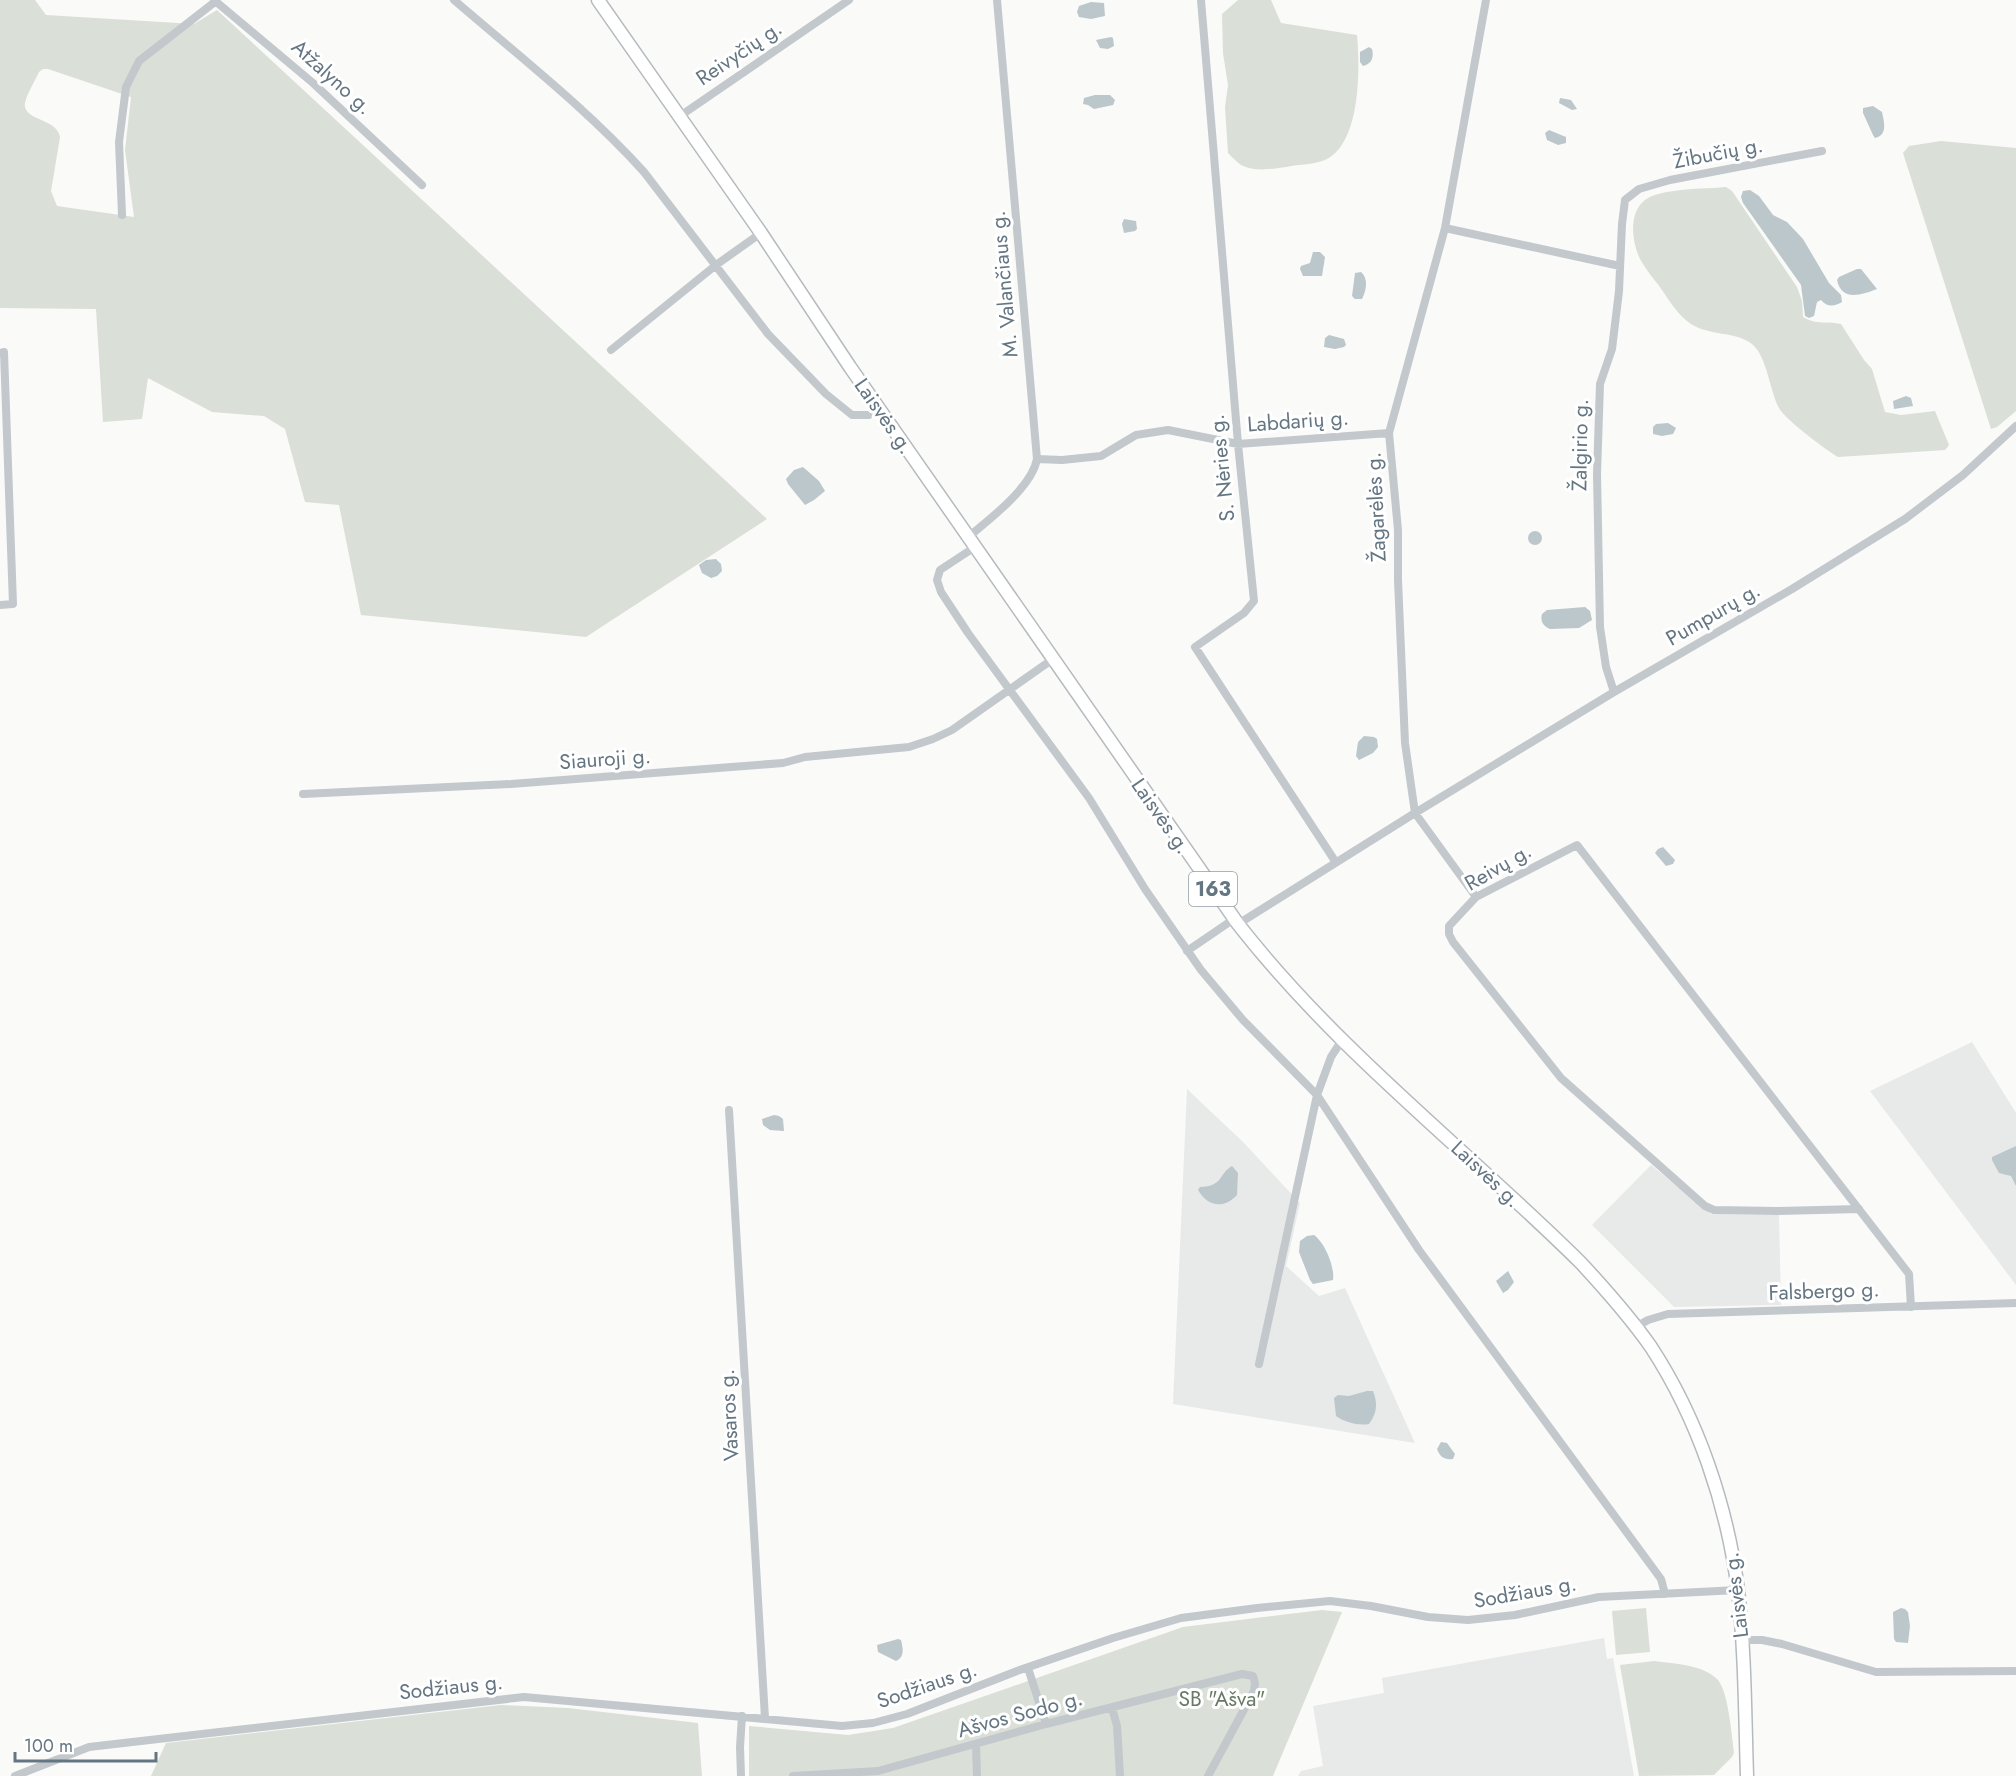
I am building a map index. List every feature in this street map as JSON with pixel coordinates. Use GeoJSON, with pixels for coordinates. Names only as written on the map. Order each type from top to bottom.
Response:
{"type":"FeatureCollection","features":[{"type":"Feature","properties":{"kind":"main road","name":"Laisvės g."},"geometry":{"type":"LineString","coordinates":[[598,0],[761,233],[971,542],[1236,921],[1285,981],[1342,1040],[1549,1232],[1606,1291],[1636,1327],[1665,1370],[1704,1452],[1727,1530],[1738,1590],[1747,1776]]}},
{"type":"Feature","properties":{"kind":"street"},"geometry":{"type":"LineString","coordinates":[[454,0],[592,120],[629,156],[644,172],[768,334],[844,410],[852,415],[861,416],[869,415],[879,407]]}},
{"type":"Feature","properties":{"kind":"street","name":"Reivyčių g."},"geometry":{"type":"LineString","coordinates":[[680,116],[849,0]]}},
{"type":"Feature","properties":{"kind":"street","name":"M. Valančiaus g."},"geometry":{"type":"LineString","coordinates":[[997,0],[1037,459]]}},
{"type":"Feature","properties":{"kind":"street","name":"S. Nėries g."},"geometry":{"type":"LineString","coordinates":[[1200,0],[1238,444],[1254,601],[1244,614],[1195,647],[1335,861]]}},
{"type":"Feature","properties":{"kind":"street","name":"Žagarėlės g."},"geometry":{"type":"LineString","coordinates":[[1415,813],[1408,778],[1401,687],[1398,530],[1389,433],[1445,228],[1486,0]]}},
{"type":"Feature","properties":{"kind":"street"},"geometry":{"type":"LineString","coordinates":[[123,215],[119,142],[126,87],[139,61],[215,1]]}},
{"type":"Feature","properties":{"kind":"street","name":"Atžalyno g."},"geometry":{"type":"LineString","coordinates":[[215,1],[313,83],[422,185]]}},
{"type":"Feature","properties":{"kind":"street","name":"Žibučių g."},"geometry":{"type":"LineString","coordinates":[[1625,200],[1639,189],[1670,180],[1822,151]]}},
{"type":"Feature","properties":{"kind":"street","name":"Žalgirio g."},"geometry":{"type":"LineString","coordinates":[[1614,692],[1606,667],[1600,627],[1597,474],[1600,384],[1612,349],[1625,200]]}},
{"type":"Feature","properties":{"kind":"street"},"geometry":{"type":"LineString","coordinates":[[1445,228],[1620,266]]}},
{"type":"Feature","properties":{"kind":"street"},"geometry":{"type":"LineString","coordinates":[[611,350],[716,265],[761,233]]}},
{"type":"Feature","properties":{"kind":"street"},"geometry":{"type":"LineString","coordinates":[[0,353],[4,352],[13,604],[0,605]]}},
{"type":"Feature","properties":{"kind":"street","name":"Pumpurų g."},"geometry":{"type":"LineString","coordinates":[[1415,813],[1614,692],[1792,589],[1905,519],[1963,475],[2016,426]]}},
{"type":"Feature","properties":{"kind":"street","name":"Labdarių g."},"geometry":{"type":"LineString","coordinates":[[1037,459],[1062,460],[1101,456],[1136,435],[1167,430],[1238,444],[1389,433]]}},
{"type":"Feature","properties":{"kind":"street"},"geometry":{"type":"LineString","coordinates":[[1037,459],[1036,468],[1027,481],[971,542],[940,570],[937,580],[941,592],[968,633],[1089,798],[1145,889],[1187,951],[1243,1020],[1317,1095],[1419,1250],[1661,1579],[1665,1594]]}},
{"type":"Feature","properties":{"kind":"street","name":"Siauroji g."},"geometry":{"type":"LineString","coordinates":[[303,794],[426,789],[783,763],[805,758],[909,747],[952,730],[1053,659]]}},
{"type":"Feature","properties":{"kind":"street"},"geometry":{"type":"LineString","coordinates":[[1187,951],[1415,813],[1476,897]]}},
{"type":"Feature","properties":{"kind":"street","name":"Reivų g."},"geometry":{"type":"LineString","coordinates":[[1858,1209],[1778,1212],[1714,1210],[1705,1206],[1561,1078],[1453,942],[1449,934],[1449,926],[1476,897],[1576,845],[1909,1274],[1911,1307]]}},
{"type":"Feature","properties":{"kind":"street"},"geometry":{"type":"LineString","coordinates":[[1259,1364],[1317,1095],[1331,1057],[1342,1040]]}},
{"type":"Feature","properties":{"kind":"street","name":"Vasaros g."},"geometry":{"type":"LineString","coordinates":[[729,1110],[765,1718]]}},
{"type":"Feature","properties":{"kind":"street","name":"Falsbergo g."},"geometry":{"type":"LineString","coordinates":[[1636,1327],[1648,1320],[1668,1314],[2016,1303]]}},
{"type":"Feature","properties":{"kind":"street","name":"Sodžiaus g."},"geometry":{"type":"LineString","coordinates":[[15,1776],[89,1747],[524,1697],[842,1726],[873,1723],[907,1714],[1113,1638],[1181,1618],[1330,1601],[1428,1617],[1468,1620],[1515,1615],[1599,1597],[1738,1590]]}},
{"type":"Feature","properties":{"kind":"street"},"geometry":{"type":"LineString","coordinates":[[1742,1640],[1761,1640],[1782,1644],[1876,1672],[2016,1671]]}},
{"type":"Feature","properties":{"kind":"street"},"geometry":{"type":"LineString","coordinates":[[1028,1668],[1046,1724]]}},
{"type":"Feature","properties":{"kind":"street","name":"Ašvos Sodo g."},"geometry":{"type":"LineString","coordinates":[[793,1776],[878,1774],[1046,1724],[1242,1674],[1253,1676],[1254,1691],[1209,1776]]}},
{"type":"Feature","properties":{"kind":"street"},"geometry":{"type":"LineString","coordinates":[[1112,1708],[1117,1726],[1120,1776]]}},
{"type":"Feature","properties":{"kind":"street"},"geometry":{"type":"LineString","coordinates":[[741,1776],[742,1716]]}},
{"type":"Feature","properties":{"kind":"street"},"geometry":{"type":"LineString","coordinates":[[976,1745],[977,1776]]}},
{"type":"Feature","properties":{"kind":"shaded area"},"geometry":{"type":"Polygon","coordinates":[[[1091,2],[1104,3],[1105,16],[1091,19],[1079,17],[1077,12],[1079,6],[1091,2]]]}},
{"type":"Feature","properties":{"kind":"shaded area"},"geometry":{"type":"Polygon","coordinates":[[[1111,37],[1114,46],[1108,49],[1100,48],[1096,40],[1111,37]]]}},
{"type":"Feature","properties":{"kind":"shaded area"},"geometry":{"type":"Polygon","coordinates":[[[1369,47],[1372,49],[1372,57],[1368,64],[1363,66],[1360,62],[1360,52],[1369,47]]]}},
{"type":"Feature","properties":{"kind":"shaded area"},"geometry":{"type":"Polygon","coordinates":[[[1110,95],[1115,100],[1113,105],[1094,109],[1083,104],[1084,98],[1110,95]]]}},
{"type":"Feature","properties":{"kind":"shaded area"},"geometry":{"type":"Polygon","coordinates":[[[1560,98],[1571,100],[1577,109],[1572,110],[1559,103],[1560,98]]]}},
{"type":"Feature","properties":{"kind":"shaded area"},"geometry":{"type":"Polygon","coordinates":[[[1873,106],[1882,112],[1884,124],[1882,134],[1875,138],[1863,113],[1863,108],[1873,106]]]}},
{"type":"Feature","properties":{"kind":"shaded area"},"geometry":{"type":"Polygon","coordinates":[[[1549,130],[1566,137],[1566,143],[1558,145],[1547,140],[1545,133],[1549,130]]]}},
{"type":"Feature","properties":{"kind":"shaded area"},"geometry":{"type":"Polygon","coordinates":[[[1750,190],[1759,196],[1773,215],[1787,222],[1803,239],[1829,283],[1841,295],[1842,302],[1831,306],[1821,300],[1817,302],[1814,316],[1809,318],[1805,316],[1801,285],[1743,203],[1741,197],[1743,191],[1750,190]]]}},
{"type":"Feature","properties":{"kind":"shaded area"},"geometry":{"type":"Polygon","coordinates":[[[1124,219],[1136,221],[1137,229],[1124,233],[1122,224],[1124,219]]]}},
{"type":"Feature","properties":{"kind":"shaded area"},"geometry":{"type":"Polygon","coordinates":[[[1313,252],[1320,252],[1325,257],[1322,276],[1303,276],[1301,266],[1310,263],[1313,252]]]}},
{"type":"Feature","properties":{"kind":"shaded area"},"geometry":{"type":"Polygon","coordinates":[[[1861,269],[1877,289],[1859,295],[1843,292],[1837,280],[1861,269]]]}},
{"type":"Feature","properties":{"kind":"shaded area"},"geometry":{"type":"Polygon","coordinates":[[[1361,272],[1365,278],[1366,289],[1362,299],[1355,299],[1352,296],[1355,273],[1361,272]]]}},
{"type":"Feature","properties":{"kind":"shaded area"},"geometry":{"type":"Polygon","coordinates":[[[1329,335],[1344,339],[1346,345],[1335,349],[1324,347],[1325,338],[1329,335]]]}},
{"type":"Feature","properties":{"kind":"shaded area"},"geometry":{"type":"Polygon","coordinates":[[[1906,396],[1911,398],[1913,406],[1894,409],[1893,401],[1906,396]]]}},
{"type":"Feature","properties":{"kind":"shaded area"},"geometry":{"type":"Polygon","coordinates":[[[1668,423],[1676,428],[1673,434],[1662,436],[1653,434],[1653,427],[1656,424],[1668,423]]]}},
{"type":"Feature","properties":{"kind":"shaded area"},"geometry":{"type":"Polygon","coordinates":[[[803,467],[819,481],[825,491],[805,505],[786,479],[794,470],[803,467]]]}},
{"type":"Feature","properties":{"kind":"shaded area"},"geometry":{"type":"Polygon","coordinates":[[[1535,531],[1540,533],[1542,538],[1540,543],[1535,545],[1530,543],[1528,538],[1530,533],[1535,531]]]}},
{"type":"Feature","properties":{"kind":"shaded area"},"geometry":{"type":"Polygon","coordinates":[[[716,559],[721,564],[722,571],[717,576],[711,578],[702,573],[699,565],[706,560],[716,559]]]}},
{"type":"Feature","properties":{"kind":"shaded area"},"geometry":{"type":"Polygon","coordinates":[[[1585,607],[1590,611],[1592,620],[1579,628],[1550,629],[1542,621],[1542,614],[1547,610],[1585,607]]]}},
{"type":"Feature","properties":{"kind":"shaded area"},"geometry":{"type":"Polygon","coordinates":[[[1364,736],[1377,739],[1378,747],[1373,753],[1359,760],[1356,756],[1358,742],[1364,736]]]}},
{"type":"Feature","properties":{"kind":"shaded area"},"geometry":{"type":"Polygon","coordinates":[[[1663,847],[1675,860],[1673,864],[1666,866],[1655,853],[1663,847]]]}},
{"type":"Feature","properties":{"kind":"shaded area"},"geometry":{"type":"Polygon","coordinates":[[[1972,1042],[2016,1113],[2016,1285],[1870,1091],[1972,1042]]]}},
{"type":"Feature","properties":{"kind":"shaded area"},"geometry":{"type":"Polygon","coordinates":[[[1187,1089],[1243,1142],[1300,1203],[1286,1266],[1319,1296],[1345,1288],[1415,1443],[1173,1404],[1187,1089]]]}},
{"type":"Feature","properties":{"kind":"shaded area"},"geometry":{"type":"Polygon","coordinates":[[[774,1115],[783,1119],[784,1131],[770,1130],[763,1125],[762,1119],[774,1115]]]}},
{"type":"Feature","properties":{"kind":"shaded area"},"geometry":{"type":"Polygon","coordinates":[[[2016,1146],[2016,1186],[2011,1176],[1999,1173],[1992,1157],[2016,1146]]]}},
{"type":"Feature","properties":{"kind":"shaded area"},"geometry":{"type":"Polygon","coordinates":[[[1651,1165],[1711,1214],[1779,1215],[1781,1305],[1674,1307],[1592,1225],[1651,1165]]]}},
{"type":"Feature","properties":{"kind":"shaded area"},"geometry":{"type":"Polygon","coordinates":[[[1232,1166],[1238,1173],[1237,1195],[1222,1204],[1206,1200],[1198,1190],[1200,1187],[1217,1182],[1232,1166]]]}},
{"type":"Feature","properties":{"kind":"shaded area"},"geometry":{"type":"Polygon","coordinates":[[[1314,1235],[1325,1249],[1331,1262],[1333,1280],[1313,1284],[1299,1252],[1300,1241],[1307,1236],[1314,1235]]]}},
{"type":"Feature","properties":{"kind":"shaded area"},"geometry":{"type":"Polygon","coordinates":[[[1508,1271],[1514,1282],[1503,1293],[1496,1281],[1508,1271]]]}},
{"type":"Feature","properties":{"kind":"shaded area"},"geometry":{"type":"Polygon","coordinates":[[[1373,1391],[1376,1400],[1374,1416],[1369,1424],[1351,1423],[1336,1416],[1334,1398],[1338,1395],[1349,1396],[1373,1391]]]}},
{"type":"Feature","properties":{"kind":"shaded area"},"geometry":{"type":"Polygon","coordinates":[[[1441,1442],[1447,1443],[1455,1454],[1453,1459],[1445,1458],[1440,1454],[1437,1449],[1441,1442]]]}},
{"type":"Feature","properties":{"kind":"shaded area"},"geometry":{"type":"Polygon","coordinates":[[[1901,1608],[1908,1612],[1910,1626],[1908,1643],[1896,1642],[1894,1639],[1893,1612],[1901,1608]]]}},
{"type":"Feature","properties":{"kind":"shaded area"},"geometry":{"type":"Polygon","coordinates":[[[1604,1638],[1607,1659],[1613,1658],[1634,1776],[1298,1776],[1301,1771],[1323,1766],[1313,1706],[1384,1693],[1382,1678],[1604,1638]]]}},
{"type":"Feature","properties":{"kind":"shaded area"},"geometry":{"type":"Polygon","coordinates":[[[901,1640],[903,1649],[902,1655],[896,1661],[878,1652],[877,1645],[901,1640]]]}},
{"type":"Feature","properties":{"kind":"green space"},"geometry":{"type":"Polygon","coordinates":[[[0,0],[35,0],[46,15],[194,24],[217,10],[767,519],[586,637],[361,615],[339,505],[305,502],[285,429],[264,416],[212,412],[148,378],[142,419],[103,422],[96,309],[0,308],[0,0]],[[48,69],[39,72],[25,103],[29,113],[53,126],[60,137],[51,191],[57,206],[134,217],[125,150],[131,97],[48,69]]]}},
{"type":"Feature","properties":{"kind":"green space"},"geometry":{"type":"Polygon","coordinates":[[[1238,0],[1271,0],[1281,23],[1357,35],[1358,84],[1352,120],[1338,150],[1327,159],[1275,169],[1258,169],[1241,165],[1228,153],[1225,107],[1228,85],[1223,53],[1222,14],[1238,0]]]}},
{"type":"Feature","properties":{"kind":"green space"},"geometry":{"type":"Polygon","coordinates":[[[1941,141],[2016,148],[2016,411],[1997,427],[1991,429],[1903,153],[1909,146],[1941,141]]]}},
{"type":"Feature","properties":{"kind":"green space"},"geometry":{"type":"Polygon","coordinates":[[[1726,187],[1732,191],[1797,287],[1802,301],[1803,317],[1817,322],[1841,324],[1872,369],[1885,412],[1901,415],[1935,411],[1949,445],[1945,450],[1838,457],[1808,436],[1781,411],[1762,358],[1752,344],[1738,337],[1698,328],[1687,321],[1675,308],[1640,259],[1633,228],[1636,212],[1645,200],[1661,193],[1726,187]]]}},
{"type":"Feature","properties":{"kind":"green space"},"geometry":{"type":"Polygon","coordinates":[[[1646,1608],[1650,1652],[1616,1655],[1612,1611],[1646,1608]]]}},
{"type":"Feature","properties":{"kind":"green space","name":"SB \"Ašva\""},"geometry":{"type":"Polygon","coordinates":[[[1322,1610],[1342,1612],[1273,1776],[749,1776],[749,1726],[848,1735],[893,1728],[1183,1627],[1322,1610]]]}},
{"type":"Feature","properties":{"kind":"green space"},"geometry":{"type":"Polygon","coordinates":[[[1654,1661],[1703,1670],[1721,1684],[1729,1714],[1734,1753],[1714,1775],[1639,1776],[1620,1665],[1654,1661]]]}},
{"type":"Feature","properties":{"kind":"green space"},"geometry":{"type":"Polygon","coordinates":[[[501,1705],[568,1708],[698,1723],[702,1776],[151,1776],[166,1743],[501,1705]]]}}]}
